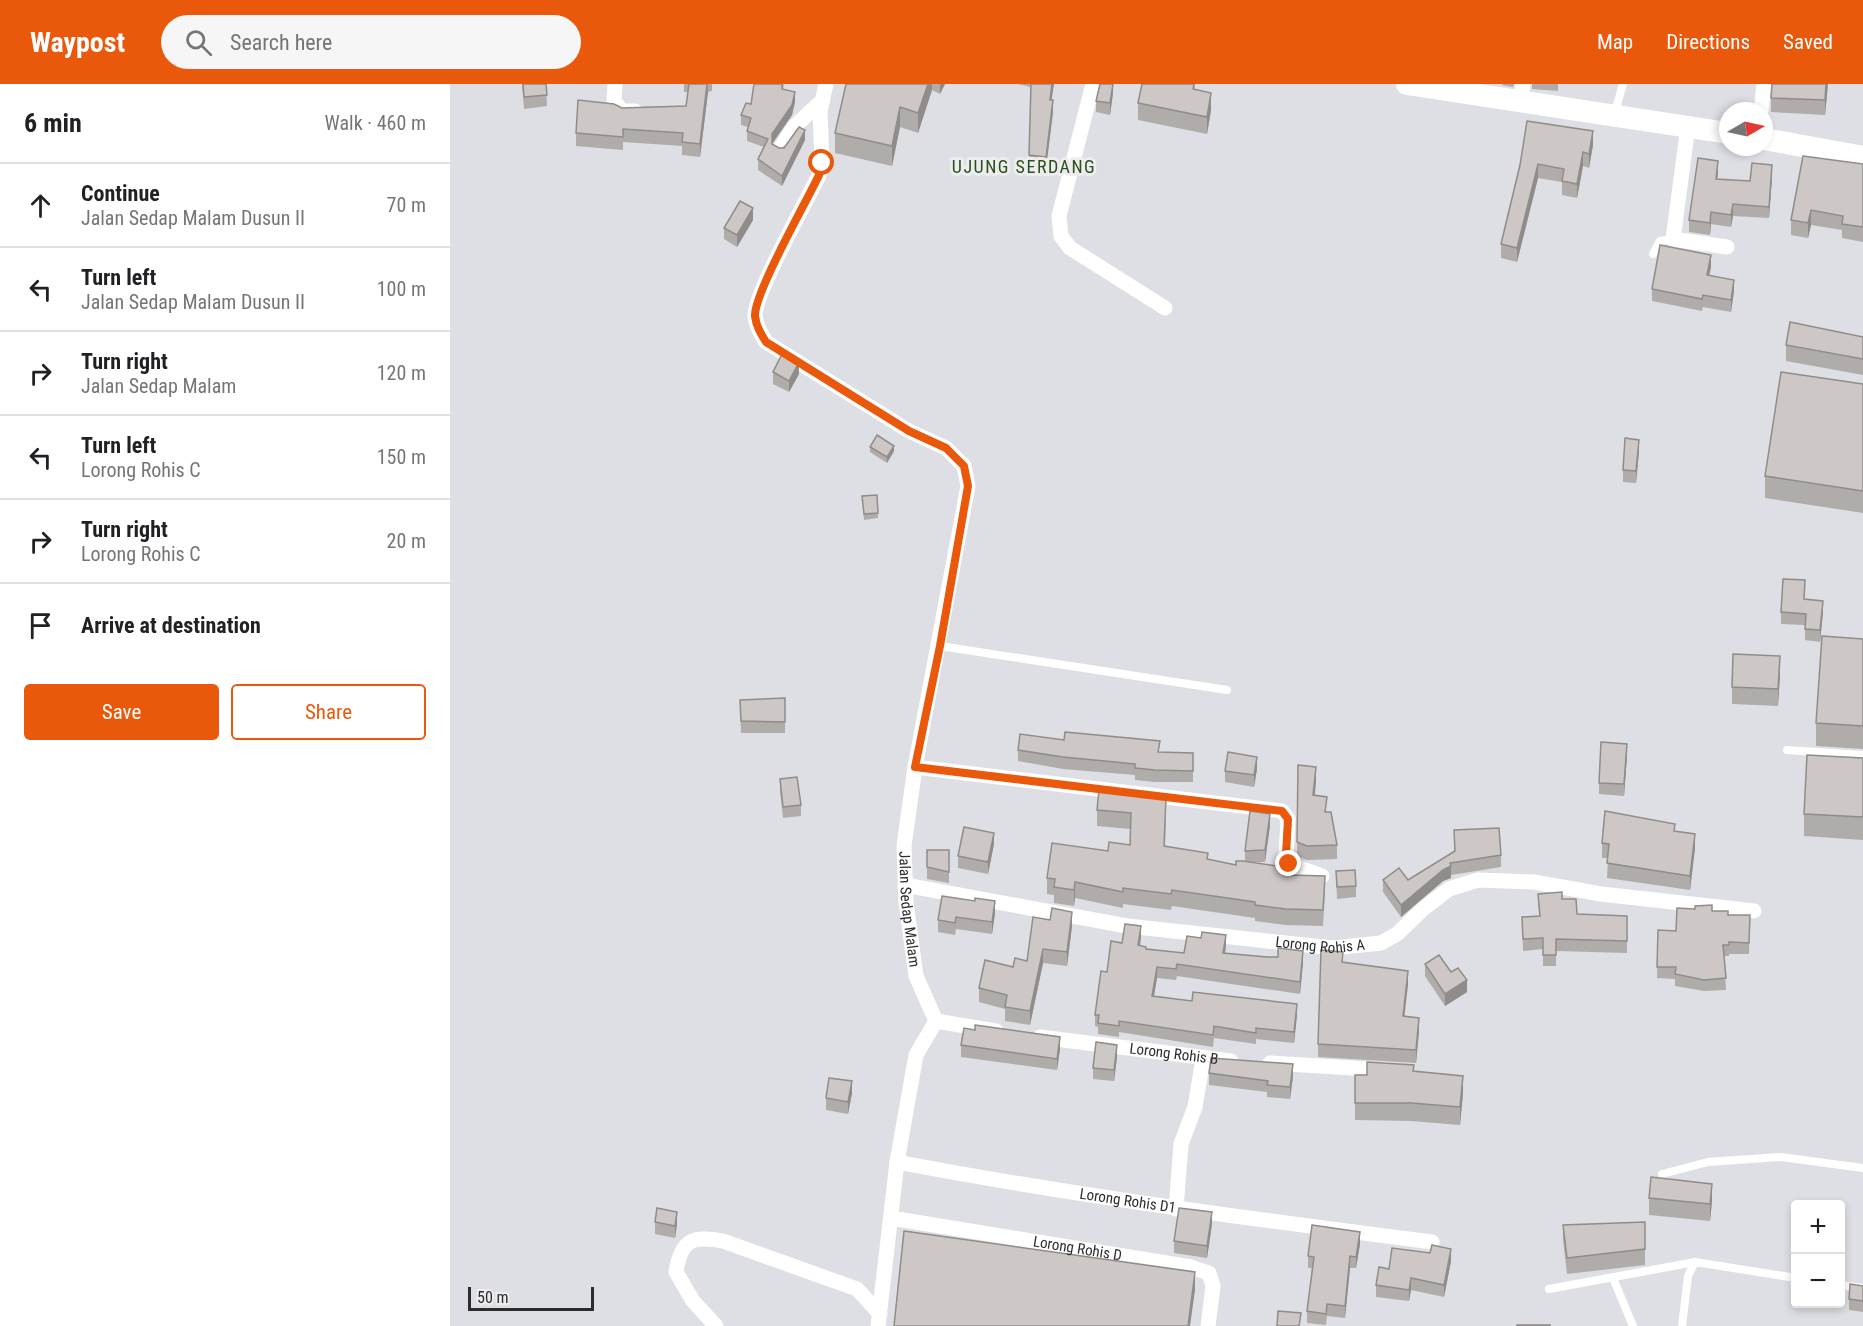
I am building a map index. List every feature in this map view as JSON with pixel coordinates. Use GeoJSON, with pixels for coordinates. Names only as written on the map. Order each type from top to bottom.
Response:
{"type":"FeatureCollection","features":[{"type":"Feature","properties":{"kind":"main road"},"geometry":{"type":"LineString","coordinates":[[1407,84],[1522,92],[1615,114],[1719,131]]}},
{"type":"Feature","properties":{"kind":"main road"},"geometry":{"type":"LineString","coordinates":[[1773,141],[1863,157]]}},
{"type":"Feature","properties":{"kind":"street"},"geometry":{"type":"LineString","coordinates":[[615,84],[614,101],[622,111],[654,111]]}},
{"type":"Feature","properties":{"kind":"street"},"geometry":{"type":"LineString","coordinates":[[780,150],[794,127],[823,100],[826,84]]}},
{"type":"Feature","properties":{"kind":"street"},"geometry":{"type":"LineString","coordinates":[[1093,84],[1059,216],[1061,236],[1070,248],[1165,308]]}},
{"type":"Feature","properties":{"kind":"street"},"geometry":{"type":"LineString","coordinates":[[1762,102],[1764,84]]}},
{"type":"Feature","properties":{"kind":"street","name":"Jalan Sedap Malam"},"geometry":{"type":"LineString","coordinates":[[823,100],[819,175],[762,288],[755,315],[760,332],[766,342],[909,431],[946,448],[964,466],[968,486],[940,646],[915,767],[904,846],[905,885],[916,976],[936,1021]]}},
{"type":"Feature","properties":{"kind":"street"},"geometry":{"type":"LineString","coordinates":[[1688,126],[1673,239],[1727,247]]}},
{"type":"Feature","properties":{"kind":"street"},"geometry":{"type":"LineString","coordinates":[[915,767],[1282,811],[1288,819],[1286,855],[1289,864],[1322,876]]}},
{"type":"Feature","properties":{"kind":"street","name":"Lorong Rohis A"},"geometry":{"type":"LineString","coordinates":[[905,885],[1127,926],[1333,948],[1381,943],[1397,934],[1423,909],[1449,889],[1478,880],[1534,882],[1601,894],[1754,911]]}},
{"type":"Feature","properties":{"kind":"street"},"geometry":{"type":"LineString","coordinates":[[879,1320],[897,1162],[916,1055],[936,1021],[1006,1032]]}},
{"type":"Feature","properties":{"kind":"street","name":"Lorong Rohis B"},"geometry":{"type":"LineString","coordinates":[[1029,1036],[1203,1059],[1400,1071]]}},
{"type":"Feature","properties":{"kind":"street"},"geometry":{"type":"LineString","coordinates":[[1176,1209],[1181,1144],[1195,1107],[1203,1059]]}},
{"type":"Feature","properties":{"kind":"street","name":"Lorong Rohis D1"},"geometry":{"type":"LineString","coordinates":[[897,1162],[1037,1189],[1432,1242]]}},
{"type":"Feature","properties":{"kind":"street","name":"Lorong Rohis D"},"geometry":{"type":"LineString","coordinates":[[891,1218],[1191,1267],[1209,1273],[1213,1286],[1208,1326]]}},
{"type":"Feature","properties":{"kind":"street"},"geometry":{"type":"LineString","coordinates":[[716,1326],[693,1301],[676,1272],[678,1257],[692,1240],[707,1238],[723,1241],[857,1290],[879,1320]]}},
{"type":"Feature","properties":{"kind":"lane"},"geometry":{"type":"LineString","coordinates":[[1615,114],[1623,84]]}},
{"type":"Feature","properties":{"kind":"lane"},"geometry":{"type":"LineString","coordinates":[[1653,254],[1660,241],[1673,239]]}},
{"type":"Feature","properties":{"kind":"lane"},"geometry":{"type":"LineString","coordinates":[[940,646],[1227,690]]}},
{"type":"Feature","properties":{"kind":"lane"},"geometry":{"type":"LineString","coordinates":[[1788,750],[1863,755]]}},
{"type":"Feature","properties":{"kind":"lane"},"geometry":{"type":"LineString","coordinates":[[1662,1174],[1708,1162],[1781,1157],[1863,1168]]}},
{"type":"Feature","properties":{"kind":"lane"},"geometry":{"type":"LineString","coordinates":[[1550,1289],[1695,1262],[1791,1277]]}},
{"type":"Feature","properties":{"kind":"lane"},"geometry":{"type":"LineString","coordinates":[[1682,1326],[1688,1276],[1695,1262]]}},
{"type":"Feature","properties":{"kind":"lane"},"geometry":{"type":"LineString","coordinates":[[1613,1278],[1634,1326]]}},
{"type":"Feature","properties":{"kind":"lane"},"geometry":{"type":"LineString","coordinates":[[1845,1286],[1863,1288]]}},
{"type":"Feature","properties":{"kind":"building"},"geometry":{"type":"Polygon","coordinates":[[[523,84],[546,84],[547,95],[524,97],[523,84]]]}},
{"type":"Feature","properties":{"kind":"building"},"geometry":{"type":"Polygon","coordinates":[[[689,84],[707,84],[700,144],[682,142],[683,133],[623,129],[623,137],[576,133],[578,100],[614,104],[622,108],[686,106],[689,84]]]}},
{"type":"Feature","properties":{"kind":"building"},"geometry":{"type":"Polygon","coordinates":[[[754,84],[782,84],[782,89],[795,92],[792,105],[772,134],[772,144],[784,148],[799,127],[805,130],[782,176],[758,159],[768,139],[747,131],[751,118],[741,115],[746,103],[751,104],[754,84]]]}},
{"type":"Feature","properties":{"kind":"building"},"geometry":{"type":"Polygon","coordinates":[[[846,84],[928,84],[918,113],[900,107],[892,146],[835,133],[846,84]]]}},
{"type":"Feature","properties":{"kind":"building"},"geometry":{"type":"Polygon","coordinates":[[[1031,84],[1052,84],[1050,100],[1053,100],[1046,157],[1029,155],[1031,84]]]}},
{"type":"Feature","properties":{"kind":"building"},"geometry":{"type":"Polygon","coordinates":[[[1100,84],[1113,84],[1110,103],[1096,101],[1100,84]]]}},
{"type":"Feature","properties":{"kind":"building"},"geometry":{"type":"Polygon","coordinates":[[[1142,84],[1194,84],[1193,89],[1211,93],[1207,117],[1138,103],[1142,84]]]}},
{"type":"Feature","properties":{"kind":"building"},"geometry":{"type":"Polygon","coordinates":[[[1772,84],[1826,84],[1825,100],[1771,98],[1772,84]]]}},
{"type":"Feature","properties":{"kind":"building"},"geometry":{"type":"Polygon","coordinates":[[[1527,121],[1593,131],[1589,154],[1583,152],[1577,184],[1562,181],[1564,169],[1538,164],[1517,248],[1501,244],[1520,165],[1527,121]]]}},
{"type":"Feature","properties":{"kind":"building"},"geometry":{"type":"Polygon","coordinates":[[[1803,156],[1863,164],[1863,227],[1842,224],[1843,216],[1811,210],[1808,223],[1791,220],[1803,156]]]}},
{"type":"Feature","properties":{"kind":"building"},"geometry":{"type":"Polygon","coordinates":[[[1698,158],[1718,161],[1716,179],[1750,181],[1752,163],[1772,165],[1769,207],[1733,204],[1731,215],[1711,212],[1710,223],[1689,220],[1698,158]]]}},
{"type":"Feature","properties":{"kind":"building"},"geometry":{"type":"Polygon","coordinates":[[[740,201],[753,208],[737,235],[724,228],[740,201]]]}},
{"type":"Feature","properties":{"kind":"building"},"geometry":{"type":"Polygon","coordinates":[[[1660,245],[1711,255],[1707,275],[1734,280],[1731,300],[1703,295],[1702,299],[1652,289],[1660,245]]]}},
{"type":"Feature","properties":{"kind":"building"},"geometry":{"type":"Polygon","coordinates":[[[1790,322],[1863,337],[1863,359],[1786,345],[1790,322]]]}},
{"type":"Feature","properties":{"kind":"building"},"geometry":{"type":"Polygon","coordinates":[[[783,352],[799,362],[789,381],[773,372],[783,352]]]}},
{"type":"Feature","properties":{"kind":"building"},"geometry":{"type":"Polygon","coordinates":[[[1781,372],[1863,384],[1863,491],[1765,476],[1781,372]]]}},
{"type":"Feature","properties":{"kind":"building"},"geometry":{"type":"Polygon","coordinates":[[[877,435],[894,446],[887,457],[870,447],[877,435]]]}},
{"type":"Feature","properties":{"kind":"building"},"geometry":{"type":"Polygon","coordinates":[[[1625,438],[1639,440],[1636,471],[1623,470],[1625,438]]]}},
{"type":"Feature","properties":{"kind":"building"},"geometry":{"type":"Polygon","coordinates":[[[877,495],[878,513],[864,514],[862,496],[877,495]]]}},
{"type":"Feature","properties":{"kind":"building"},"geometry":{"type":"Polygon","coordinates":[[[1783,579],[1805,580],[1804,599],[1823,601],[1820,630],[1805,629],[1806,614],[1781,612],[1783,579]]]}},
{"type":"Feature","properties":{"kind":"building"},"geometry":{"type":"Polygon","coordinates":[[[1822,636],[1863,639],[1863,726],[1816,723],[1822,636]]]}},
{"type":"Feature","properties":{"kind":"building"},"geometry":{"type":"Polygon","coordinates":[[[1733,654],[1780,656],[1778,689],[1732,687],[1733,654]]]}},
{"type":"Feature","properties":{"kind":"building"},"geometry":{"type":"Polygon","coordinates":[[[785,698],[785,722],[741,721],[740,700],[785,698]]]}},
{"type":"Feature","properties":{"kind":"building"},"geometry":{"type":"Polygon","coordinates":[[[1065,732],[1160,741],[1158,752],[1193,753],[1193,771],[1135,768],[1135,764],[1018,750],[1020,734],[1064,740],[1065,732]]]}},
{"type":"Feature","properties":{"kind":"building"},"geometry":{"type":"Polygon","coordinates":[[[1601,742],[1627,744],[1624,784],[1599,783],[1601,742]]]}},
{"type":"Feature","properties":{"kind":"building"},"geometry":{"type":"Polygon","coordinates":[[[1228,752],[1257,757],[1254,775],[1225,771],[1228,752]]]}},
{"type":"Feature","properties":{"kind":"building"},"geometry":{"type":"Polygon","coordinates":[[[1807,755],[1863,758],[1863,817],[1804,814],[1807,755]]]}},
{"type":"Feature","properties":{"kind":"building"},"geometry":{"type":"Polygon","coordinates":[[[1298,765],[1316,767],[1313,795],[1327,797],[1325,812],[1331,812],[1337,845],[1307,846],[1297,842],[1298,765]]]}},
{"type":"Feature","properties":{"kind":"building"},"geometry":{"type":"Polygon","coordinates":[[[797,777],[801,805],[783,807],[780,779],[797,777]]]}},
{"type":"Feature","properties":{"kind":"building"},"geometry":{"type":"Polygon","coordinates":[[[1099,790],[1128,793],[1127,795],[1166,797],[1164,846],[1208,853],[1207,859],[1236,865],[1236,861],[1243,861],[1291,868],[1290,875],[1325,876],[1323,910],[1285,909],[1255,905],[1255,902],[1172,890],[1171,894],[1123,888],[1123,892],[1075,882],[1074,890],[1054,887],[1055,879],[1047,878],[1052,843],[1108,851],[1109,842],[1130,845],[1131,813],[1097,810],[1099,790]]]}},
{"type":"Feature","properties":{"kind":"building"},"geometry":{"type":"Polygon","coordinates":[[[1250,811],[1270,814],[1265,850],[1245,851],[1250,811]]]}},
{"type":"Feature","properties":{"kind":"building"},"geometry":{"type":"Polygon","coordinates":[[[1605,811],[1675,824],[1674,831],[1695,834],[1690,876],[1607,863],[1609,844],[1602,843],[1605,811]]]}},
{"type":"Feature","properties":{"kind":"building"},"geometry":{"type":"Polygon","coordinates":[[[964,827],[994,833],[988,862],[958,856],[964,827]]]}},
{"type":"Feature","properties":{"kind":"building"},"geometry":{"type":"Polygon","coordinates":[[[1499,828],[1501,855],[1450,863],[1451,866],[1401,905],[1383,880],[1399,868],[1408,880],[1455,851],[1454,830],[1499,828]]]}},
{"type":"Feature","properties":{"kind":"building"},"geometry":{"type":"Polygon","coordinates":[[[927,850],[949,850],[949,872],[927,867],[927,850]]]}},
{"type":"Feature","properties":{"kind":"building"},"geometry":{"type":"Polygon","coordinates":[[[1355,870],[1356,886],[1337,887],[1336,871],[1355,870]]]}},
{"type":"Feature","properties":{"kind":"building"},"geometry":{"type":"Polygon","coordinates":[[[1562,892],[1562,899],[1576,899],[1577,914],[1627,916],[1627,941],[1556,939],[1556,955],[1543,955],[1543,938],[1523,939],[1522,917],[1540,916],[1538,894],[1562,892]]]}},
{"type":"Feature","properties":{"kind":"building"},"geometry":{"type":"Polygon","coordinates":[[[942,896],[975,901],[975,898],[995,901],[992,922],[956,917],[955,923],[938,920],[942,896]]]}},
{"type":"Feature","properties":{"kind":"building"},"geometry":{"type":"Polygon","coordinates":[[[1712,905],[1712,911],[1728,911],[1728,915],[1750,915],[1749,943],[1729,942],[1729,945],[1723,945],[1726,978],[1704,980],[1675,974],[1676,967],[1657,967],[1658,930],[1676,931],[1677,908],[1695,909],[1695,906],[1712,905]]]}},
{"type":"Feature","properties":{"kind":"building"},"geometry":{"type":"Polygon","coordinates":[[[1052,908],[1072,912],[1067,952],[1043,949],[1030,1011],[1005,1007],[1007,995],[979,988],[985,960],[1013,967],[1015,958],[1027,961],[1033,917],[1050,920],[1052,908]]]}},
{"type":"Feature","properties":{"kind":"building"},"geometry":{"type":"Polygon","coordinates":[[[1125,924],[1141,926],[1138,945],[1146,949],[1184,953],[1187,936],[1201,938],[1202,932],[1226,935],[1223,953],[1278,957],[1278,948],[1303,951],[1300,982],[1177,964],[1176,969],[1157,967],[1152,996],[1192,1001],[1193,992],[1297,1004],[1294,1032],[1256,1028],[1256,1033],[1214,1026],[1213,1035],[1119,1021],[1119,1026],[1098,1023],[1099,1015],[1095,1015],[1101,971],[1107,972],[1111,941],[1122,943],[1125,924]]]}},
{"type":"Feature","properties":{"kind":"building"},"geometry":{"type":"Polygon","coordinates":[[[1321,950],[1343,952],[1342,962],[1408,971],[1403,1016],[1419,1018],[1416,1050],[1318,1044],[1321,950]]]}},
{"type":"Feature","properties":{"kind":"building"},"geometry":{"type":"Polygon","coordinates":[[[1439,955],[1451,972],[1458,968],[1467,980],[1445,994],[1425,964],[1439,955]]]}},
{"type":"Feature","properties":{"kind":"building"},"geometry":{"type":"Polygon","coordinates":[[[975,1025],[1060,1037],[1057,1059],[961,1045],[964,1028],[975,1030],[975,1025]]]}},
{"type":"Feature","properties":{"kind":"building"},"geometry":{"type":"Polygon","coordinates":[[[1096,1042],[1117,1045],[1114,1070],[1093,1068],[1096,1042]]]}},
{"type":"Feature","properties":{"kind":"building"},"geometry":{"type":"Polygon","coordinates":[[[1211,1058],[1293,1064],[1290,1087],[1267,1085],[1268,1081],[1209,1073],[1211,1058]]]}},
{"type":"Feature","properties":{"kind":"building"},"geometry":{"type":"Polygon","coordinates":[[[1367,1062],[1414,1065],[1413,1071],[1463,1076],[1460,1107],[1411,1103],[1355,1103],[1355,1075],[1367,1075],[1367,1062]]]}},
{"type":"Feature","properties":{"kind":"building"},"geometry":{"type":"Polygon","coordinates":[[[829,1078],[852,1081],[848,1102],[826,1098],[829,1078]]]}},
{"type":"Feature","properties":{"kind":"building"},"geometry":{"type":"Polygon","coordinates":[[[1651,1177],[1712,1184],[1710,1204],[1649,1198],[1651,1177]]]}},
{"type":"Feature","properties":{"kind":"building"},"geometry":{"type":"Polygon","coordinates":[[[657,1208],[677,1212],[675,1226],[655,1222],[657,1208]]]}},
{"type":"Feature","properties":{"kind":"building"},"geometry":{"type":"Polygon","coordinates":[[[1179,1208],[1212,1212],[1207,1246],[1174,1241],[1179,1208]]]}},
{"type":"Feature","properties":{"kind":"building"},"geometry":{"type":"Polygon","coordinates":[[[1645,1222],[1645,1249],[1567,1258],[1563,1225],[1645,1222]]]}},
{"type":"Feature","properties":{"kind":"building"},"geometry":{"type":"Polygon","coordinates":[[[1312,1225],[1360,1232],[1356,1257],[1350,1256],[1345,1306],[1327,1304],[1326,1314],[1307,1311],[1314,1257],[1308,1256],[1312,1225]]]}},
{"type":"Feature","properties":{"kind":"building"},"geometry":{"type":"Polygon","coordinates":[[[904,1231],[1195,1272],[1188,1326],[894,1326],[904,1231]]]}},
{"type":"Feature","properties":{"kind":"building"},"geometry":{"type":"Polygon","coordinates":[[[1432,1245],[1451,1249],[1444,1285],[1411,1278],[1409,1290],[1376,1285],[1379,1267],[1389,1269],[1392,1248],[1430,1253],[1432,1245]]]}},
{"type":"Feature","properties":{"kind":"building"},"geometry":{"type":"Polygon","coordinates":[[[1850,1284],[1863,1286],[1863,1301],[1849,1299],[1850,1284]]]}},
{"type":"Feature","properties":{"kind":"building"},"geometry":{"type":"Polygon","coordinates":[[[1278,1311],[1301,1313],[1299,1326],[1277,1326],[1278,1311]]]}},
{"type":"Feature","properties":{"kind":"building"},"geometry":{"type":"Polygon","coordinates":[[[1550,1325],[1550,1326],[1517,1326],[1550,1325]]]}},
{"type":"Feature","properties":{"kind":"district","name":"UJUNG SERDANG"},"geometry":{"type":"Point","coordinates":[1024,167]}},
{"type":"Feature","properties":{"kind":"route"},"geometry":{"type":"LineString","coordinates":[[822,163],[819,175],[785,246],[762,288],[755,315],[760,332],[766,342],[909,431],[955,454],[964,466],[967,477],[968,486],[940,646],[915,767],[1282,811],[1286,814],[1289,825],[1286,855],[1289,864]]}}]}
